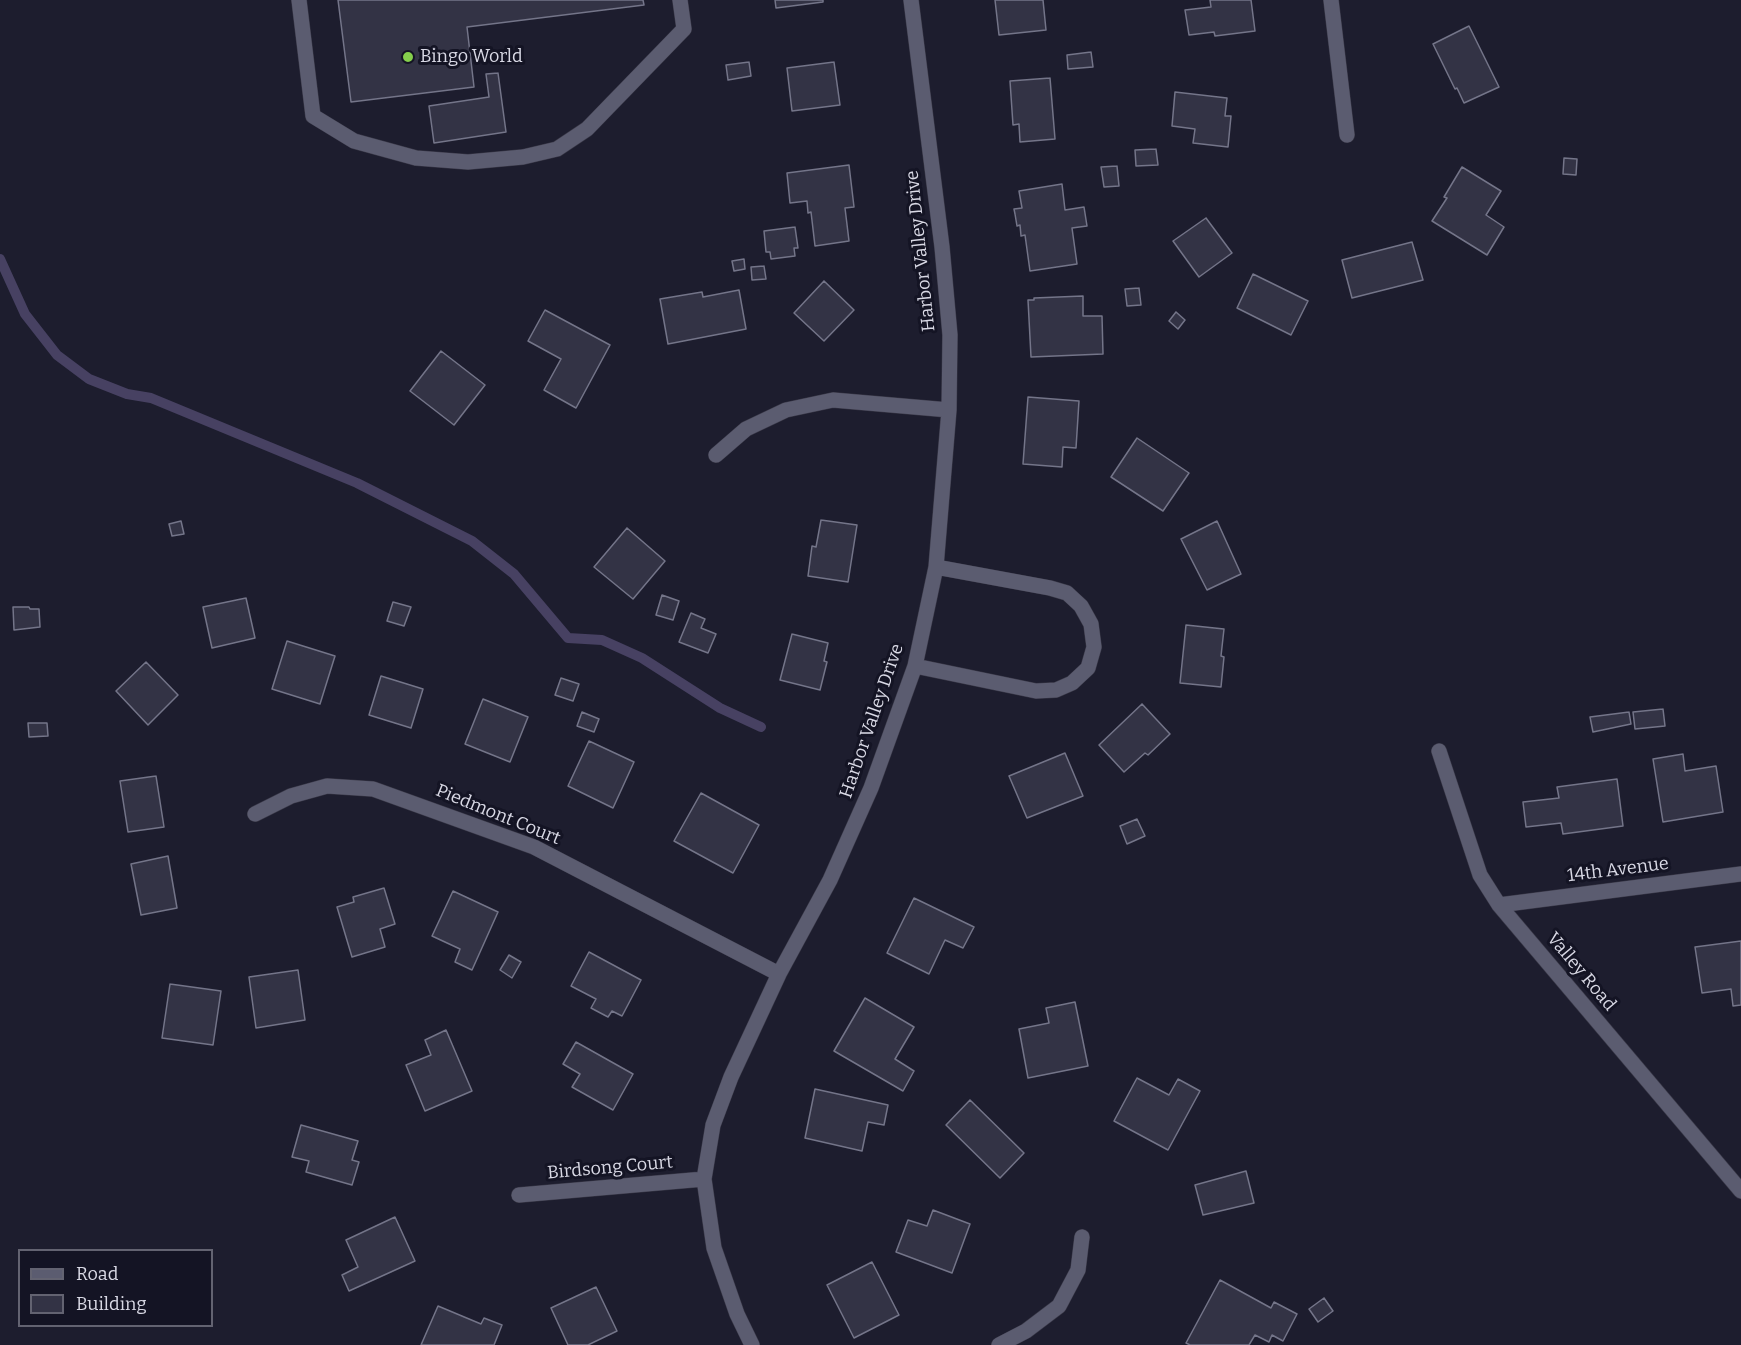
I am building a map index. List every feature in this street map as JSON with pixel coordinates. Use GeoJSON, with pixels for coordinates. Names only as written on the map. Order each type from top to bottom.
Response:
{"type":"FeatureCollection","features":[{"type":"Feature","properties":{"kind":"street"},"geometry":{"type":"LineString","coordinates":[[299,0],[313,116],[354,141],[416,158],[468,162],[523,158],[557,149],[588,129],[684,28],[680,0]]}},
{"type":"Feature","properties":{"kind":"street","name":"Harbor Valley Drive"},"geometry":{"type":"LineString","coordinates":[[752,1345],[737,1314],[714,1248],[705,1179],[713,1125],[731,1077],[779,974],[830,880],[871,788],[915,666],[936,567],[949,410],[950,334],[942,247],[911,0]]}},
{"type":"Feature","properties":{"kind":"street"},"geometry":{"type":"LineString","coordinates":[[1331,0],[1347,135]]}},
{"type":"Feature","properties":{"kind":"street"},"geometry":{"type":"LineString","coordinates":[[716,455],[746,429],[786,410],[833,400],[949,410]]}},
{"type":"Feature","properties":{"kind":"street"},"geometry":{"type":"LineString","coordinates":[[915,666],[1036,691],[1056,690],[1072,683],[1088,668],[1094,647],[1091,624],[1081,606],[1067,593],[936,567]]}},
{"type":"Feature","properties":{"kind":"street","name":"Valley Road"},"geometry":{"type":"LineString","coordinates":[[1439,751],[1479,875],[1499,905],[1741,1191]]}},
{"type":"Feature","properties":{"kind":"street","name":"Piedmont Court"},"geometry":{"type":"LineString","coordinates":[[255,814],[291,796],[327,786],[373,789],[534,847],[779,974]]}},
{"type":"Feature","properties":{"kind":"street","name":"14th Avenue"},"geometry":{"type":"LineString","coordinates":[[1499,905],[1741,874]]}},
{"type":"Feature","properties":{"kind":"street","name":"Birdsong Court"},"geometry":{"type":"LineString","coordinates":[[519,1195],[705,1179]]}},
{"type":"Feature","properties":{"kind":"street"},"geometry":{"type":"LineString","coordinates":[[999,1345],[1026,1331],[1059,1306],[1078,1270],[1082,1237]]}},
{"type":"Feature","properties":{"kind":"building","name":"Bingo World"},"geometry":{"type":"Polygon","coordinates":[[[338,0],[643,0],[644,5],[467,27],[474,87],[351,102],[338,0]]]}},
{"type":"Feature","properties":{"kind":"building"},"geometry":{"type":"Polygon","coordinates":[[[775,0],[823,0],[823,2],[776,8],[775,0]]]}},
{"type":"Feature","properties":{"kind":"building"},"geometry":{"type":"Polygon","coordinates":[[[995,0],[1043,0],[1046,30],[999,35],[995,0]]]}},
{"type":"Feature","properties":{"kind":"building"},"geometry":{"type":"Polygon","coordinates":[[[1210,0],[1251,0],[1255,31],[1215,36],[1214,32],[1189,35],[1185,10],[1211,7],[1210,0]]]}},
{"type":"Feature","properties":{"kind":"building"},"geometry":{"type":"Polygon","coordinates":[[[1469,26],[1499,87],[1464,103],[1433,44],[1469,26]]]}},
{"type":"Feature","properties":{"kind":"building"},"geometry":{"type":"Polygon","coordinates":[[[1091,52],[1093,67],[1068,69],[1067,55],[1091,52]]]}},
{"type":"Feature","properties":{"kind":"building"},"geometry":{"type":"Polygon","coordinates":[[[749,62],[751,76],[728,80],[726,65],[749,62]]]}},
{"type":"Feature","properties":{"kind":"building"},"geometry":{"type":"Polygon","coordinates":[[[834,62],[840,105],[792,111],[787,68],[834,62]]]}},
{"type":"Feature","properties":{"kind":"building"},"geometry":{"type":"Polygon","coordinates":[[[498,73],[506,132],[434,143],[429,106],[489,97],[486,74],[498,73]]]}},
{"type":"Feature","properties":{"kind":"building"},"geometry":{"type":"Polygon","coordinates":[[[1050,78],[1055,139],[1020,142],[1019,124],[1013,125],[1010,81],[1050,78]]]}},
{"type":"Feature","properties":{"kind":"building"},"geometry":{"type":"Polygon","coordinates":[[[1175,92],[1227,98],[1225,116],[1231,116],[1228,147],[1193,143],[1195,129],[1172,126],[1175,92]]]}},
{"type":"Feature","properties":{"kind":"building"},"geometry":{"type":"Polygon","coordinates":[[[1156,149],[1158,165],[1136,166],[1135,150],[1156,149]]]}},
{"type":"Feature","properties":{"kind":"building"},"geometry":{"type":"Polygon","coordinates":[[[1564,158],[1577,159],[1576,175],[1563,174],[1564,158]]]}},
{"type":"Feature","properties":{"kind":"building"},"geometry":{"type":"Polygon","coordinates":[[[849,165],[854,207],[845,208],[849,241],[815,246],[811,212],[808,213],[807,201],[790,203],[787,173],[849,165]]]}},
{"type":"Feature","properties":{"kind":"building"},"geometry":{"type":"Polygon","coordinates":[[[1117,166],[1119,186],[1104,187],[1101,167],[1117,166]]]}},
{"type":"Feature","properties":{"kind":"building"},"geometry":{"type":"Polygon","coordinates":[[[1462,167],[1501,191],[1486,215],[1504,227],[1487,255],[1432,221],[1447,198],[1444,197],[1462,167]]]}},
{"type":"Feature","properties":{"kind":"building"},"geometry":{"type":"Polygon","coordinates":[[[1062,184],[1065,210],[1084,207],[1087,226],[1072,228],[1077,264],[1030,271],[1025,235],[1021,236],[1014,209],[1022,208],[1019,191],[1062,184]]]}},
{"type":"Feature","properties":{"kind":"building"},"geometry":{"type":"Polygon","coordinates":[[[1206,218],[1232,253],[1199,277],[1173,241],[1206,218]]]}},
{"type":"Feature","properties":{"kind":"building"},"geometry":{"type":"Polygon","coordinates":[[[795,227],[798,248],[794,248],[795,256],[771,259],[770,252],[766,252],[764,231],[795,227]]]}},
{"type":"Feature","properties":{"kind":"building"},"geometry":{"type":"Polygon","coordinates":[[[1412,242],[1423,280],[1352,298],[1342,260],[1412,242]]]}},
{"type":"Feature","properties":{"kind":"building"},"geometry":{"type":"Polygon","coordinates":[[[744,259],[745,269],[734,271],[732,261],[744,259]]]}},
{"type":"Feature","properties":{"kind":"building"},"geometry":{"type":"Polygon","coordinates":[[[764,266],[766,279],[752,280],[751,267],[764,266]]]}},
{"type":"Feature","properties":{"kind":"building"},"geometry":{"type":"Polygon","coordinates":[[[1253,274],[1308,301],[1291,335],[1237,308],[1253,274]]]}},
{"type":"Feature","properties":{"kind":"building"},"geometry":{"type":"Polygon","coordinates":[[[824,281],[854,310],[824,341],[794,313],[824,281]]]}},
{"type":"Feature","properties":{"kind":"building"},"geometry":{"type":"Polygon","coordinates":[[[1139,288],[1141,305],[1127,306],[1125,289],[1139,288]]]}},
{"type":"Feature","properties":{"kind":"building"},"geometry":{"type":"Polygon","coordinates":[[[739,290],[746,329],[668,344],[660,299],[702,292],[703,297],[739,290]]]}},
{"type":"Feature","properties":{"kind":"building"},"geometry":{"type":"Polygon","coordinates":[[[1083,296],[1083,316],[1102,316],[1103,354],[1031,357],[1028,300],[1083,296]]]}},
{"type":"Feature","properties":{"kind":"building"},"geometry":{"type":"Polygon","coordinates":[[[545,310],[610,345],[576,408],[544,390],[561,359],[528,341],[545,310]]]}},
{"type":"Feature","properties":{"kind":"building"},"geometry":{"type":"Polygon","coordinates":[[[1176,312],[1185,320],[1178,329],[1169,321],[1176,312]]]}},
{"type":"Feature","properties":{"kind":"building"},"geometry":{"type":"Polygon","coordinates":[[[441,351],[485,385],[454,425],[410,391],[441,351]]]}},
{"type":"Feature","properties":{"kind":"building"},"geometry":{"type":"Polygon","coordinates":[[[1028,397],[1079,401],[1076,448],[1063,447],[1062,467],[1023,464],[1028,397]]]}},
{"type":"Feature","properties":{"kind":"building"},"geometry":{"type":"Polygon","coordinates":[[[1137,438],[1189,473],[1163,511],[1111,477],[1137,438]]]}},
{"type":"Feature","properties":{"kind":"building"},"geometry":{"type":"Polygon","coordinates":[[[821,520],[857,525],[848,582],[808,576],[812,546],[816,547],[821,520]]]}},
{"type":"Feature","properties":{"kind":"building"},"geometry":{"type":"Polygon","coordinates":[[[181,521],[184,534],[172,536],[169,524],[181,521]]]}},
{"type":"Feature","properties":{"kind":"building"},"geometry":{"type":"Polygon","coordinates":[[[1217,521],[1241,574],[1207,590],[1181,539],[1217,521]]]}},
{"type":"Feature","properties":{"kind":"building"},"geometry":{"type":"Polygon","coordinates":[[[627,528],[665,561],[633,599],[594,567],[627,528]]]}},
{"type":"Feature","properties":{"kind":"building"},"geometry":{"type":"Polygon","coordinates":[[[662,595],[679,601],[673,620],[656,615],[662,595]]]}},
{"type":"Feature","properties":{"kind":"building"},"geometry":{"type":"Polygon","coordinates":[[[246,598],[255,638],[212,648],[203,607],[246,598]]]}},
{"type":"Feature","properties":{"kind":"building"},"geometry":{"type":"Polygon","coordinates":[[[393,602],[411,607],[404,626],[387,621],[393,602]]]}},
{"type":"Feature","properties":{"kind":"building"},"geometry":{"type":"Polygon","coordinates":[[[13,607],[39,609],[40,627],[14,630],[13,607]]]}},
{"type":"Feature","properties":{"kind":"building"},"geometry":{"type":"Polygon","coordinates":[[[691,613],[705,619],[701,628],[716,634],[708,653],[679,642],[691,613]]]}},
{"type":"Feature","properties":{"kind":"building"},"geometry":{"type":"Polygon","coordinates":[[[1186,625],[1224,629],[1221,687],[1180,683],[1186,625]]]}},
{"type":"Feature","properties":{"kind":"building"},"geometry":{"type":"Polygon","coordinates":[[[792,634],[828,643],[824,661],[827,662],[820,690],[780,680],[792,634]]]}},
{"type":"Feature","properties":{"kind":"building"},"geometry":{"type":"Polygon","coordinates":[[[287,641],[335,656],[320,704],[272,689],[287,641]]]}},
{"type":"Feature","properties":{"kind":"building"},"geometry":{"type":"Polygon","coordinates":[[[146,662],[178,695],[148,725],[116,691],[146,662]]]}},
{"type":"Feature","properties":{"kind":"building"},"geometry":{"type":"Polygon","coordinates":[[[381,676],[423,689],[411,728],[369,715],[381,676]]]}},
{"type":"Feature","properties":{"kind":"building"},"geometry":{"type":"Polygon","coordinates":[[[561,678],[579,684],[573,701],[555,695],[561,678]]]}},
{"type":"Feature","properties":{"kind":"building"},"geometry":{"type":"Polygon","coordinates":[[[483,699],[528,717],[510,762],[465,744],[483,699]]]}},
{"type":"Feature","properties":{"kind":"building"},"geometry":{"type":"Polygon","coordinates":[[[1142,704],[1170,734],[1148,755],[1145,753],[1124,772],[1099,745],[1142,704]]]}},
{"type":"Feature","properties":{"kind":"building"},"geometry":{"type":"Polygon","coordinates":[[[1663,709],[1665,726],[1635,729],[1633,712],[1663,709]]]}},
{"type":"Feature","properties":{"kind":"building"},"geometry":{"type":"Polygon","coordinates":[[[582,712],[599,719],[594,732],[577,726],[582,712]]]}},
{"type":"Feature","properties":{"kind":"building"},"geometry":{"type":"Polygon","coordinates":[[[1629,712],[1631,724],[1593,732],[1590,717],[1629,712]]]}},
{"type":"Feature","properties":{"kind":"building"},"geometry":{"type":"Polygon","coordinates":[[[28,723],[47,723],[48,736],[29,737],[28,723]]]}},
{"type":"Feature","properties":{"kind":"building"},"geometry":{"type":"Polygon","coordinates":[[[589,741],[634,762],[613,808],[568,786],[589,741]]]}},
{"type":"Feature","properties":{"kind":"building"},"geometry":{"type":"Polygon","coordinates":[[[1065,753],[1083,796],[1027,818],[1009,776],[1065,753]]]}},
{"type":"Feature","properties":{"kind":"building"},"geometry":{"type":"Polygon","coordinates":[[[1683,754],[1685,771],[1716,766],[1723,812],[1663,822],[1653,759],[1683,754]]]}},
{"type":"Feature","properties":{"kind":"building"},"geometry":{"type":"Polygon","coordinates":[[[156,776],[164,827],[128,832],[120,781],[156,776]]]}},
{"type":"Feature","properties":{"kind":"building"},"geometry":{"type":"Polygon","coordinates":[[[1617,779],[1623,826],[1563,834],[1561,823],[1526,827],[1523,802],[1559,798],[1557,787],[1617,779]]]}},
{"type":"Feature","properties":{"kind":"building"},"geometry":{"type":"Polygon","coordinates":[[[701,793],[759,825],[733,873],[674,841],[701,793]]]}},
{"type":"Feature","properties":{"kind":"building"},"geometry":{"type":"Polygon","coordinates":[[[1137,819],[1145,836],[1127,844],[1120,826],[1137,819]]]}},
{"type":"Feature","properties":{"kind":"building"},"geometry":{"type":"Polygon","coordinates":[[[168,856],[177,908],[141,915],[131,864],[168,856]]]}},
{"type":"Feature","properties":{"kind":"building"},"geometry":{"type":"Polygon","coordinates":[[[384,888],[395,924],[380,929],[385,947],[352,957],[337,907],[354,902],[353,897],[384,888]]]}},
{"type":"Feature","properties":{"kind":"building"},"geometry":{"type":"Polygon","coordinates":[[[453,891],[498,912],[472,970],[455,962],[460,949],[432,936],[453,891]]]}},
{"type":"Feature","properties":{"kind":"building"},"geometry":{"type":"Polygon","coordinates":[[[914,898],[974,927],[963,948],[945,940],[929,974],[887,953],[914,898]]]}},
{"type":"Feature","properties":{"kind":"building"},"geometry":{"type":"Polygon","coordinates":[[[1741,941],[1741,1005],[1733,1006],[1731,989],[1702,993],[1695,947],[1741,941]]]}},
{"type":"Feature","properties":{"kind":"building"},"geometry":{"type":"Polygon","coordinates":[[[589,952],[641,980],[622,1016],[612,1011],[608,1017],[591,1008],[596,999],[571,986],[589,952]]]}},
{"type":"Feature","properties":{"kind":"building"},"geometry":{"type":"Polygon","coordinates":[[[509,955],[521,962],[512,978],[500,970],[509,955]]]}},
{"type":"Feature","properties":{"kind":"building"},"geometry":{"type":"Polygon","coordinates":[[[298,970],[305,1020],[256,1028],[249,977],[298,970]]]}},
{"type":"Feature","properties":{"kind":"building"},"geometry":{"type":"Polygon","coordinates":[[[170,984],[221,991],[213,1045],[162,1038],[170,984]]]}},
{"type":"Feature","properties":{"kind":"building"},"geometry":{"type":"Polygon","coordinates":[[[865,998],[914,1027],[895,1059],[914,1071],[903,1091],[834,1051],[865,998]]]}},
{"type":"Feature","properties":{"kind":"building"},"geometry":{"type":"Polygon","coordinates":[[[1075,1002],[1088,1066],[1028,1078],[1019,1029],[1049,1023],[1046,1008],[1075,1002]]]}},
{"type":"Feature","properties":{"kind":"building"},"geometry":{"type":"Polygon","coordinates":[[[446,1030],[472,1091],[425,1111],[406,1065],[431,1055],[425,1040],[446,1030]]]}},
{"type":"Feature","properties":{"kind":"building"},"geometry":{"type":"Polygon","coordinates":[[[576,1042],[633,1074],[613,1110],[572,1087],[580,1074],[563,1064],[576,1042]]]}},
{"type":"Feature","properties":{"kind":"building"},"geometry":{"type":"Polygon","coordinates":[[[1137,1078],[1169,1095],[1178,1079],[1200,1091],[1168,1150],[1114,1121],[1137,1078]]]}},
{"type":"Feature","properties":{"kind":"building"},"geometry":{"type":"Polygon","coordinates":[[[815,1089],[888,1105],[884,1125],[868,1122],[862,1151],[805,1138],[815,1089]]]}},
{"type":"Feature","properties":{"kind":"building"},"geometry":{"type":"Polygon","coordinates":[[[970,1100],[1024,1153],[1000,1178],[946,1125],[970,1100]]]}},
{"type":"Feature","properties":{"kind":"building"},"geometry":{"type":"Polygon","coordinates":[[[301,1125],[358,1141],[352,1160],[359,1162],[352,1185],[306,1172],[309,1161],[292,1157],[301,1125]]]}},
{"type":"Feature","properties":{"kind":"building"},"geometry":{"type":"Polygon","coordinates":[[[1246,1171],[1254,1203],[1203,1215],[1195,1185],[1246,1171]]]}},
{"type":"Feature","properties":{"kind":"building"},"geometry":{"type":"Polygon","coordinates":[[[933,1210],[970,1224],[952,1273],[896,1252],[908,1220],[927,1226],[933,1210]]]}},
{"type":"Feature","properties":{"kind":"building"},"geometry":{"type":"Polygon","coordinates":[[[395,1217],[415,1261],[349,1291],[342,1275],[358,1267],[346,1240],[395,1217]]]}},
{"type":"Feature","properties":{"kind":"building"},"geometry":{"type":"Polygon","coordinates":[[[872,1262],[899,1315],[854,1338],[827,1285],[872,1262]]]}},
{"type":"Feature","properties":{"kind":"building"},"geometry":{"type":"Polygon","coordinates":[[[1220,1280],[1271,1308],[1274,1302],[1297,1314],[1283,1341],[1272,1335],[1269,1342],[1255,1335],[1249,1345],[1190,1345],[1186,1343],[1220,1280]]]}},
{"type":"Feature","properties":{"kind":"building"},"geometry":{"type":"Polygon","coordinates":[[[596,1287],[617,1331],[588,1345],[568,1345],[551,1308],[596,1287]]]}},
{"type":"Feature","properties":{"kind":"building"},"geometry":{"type":"Polygon","coordinates":[[[1324,1298],[1333,1311],[1318,1322],[1309,1309],[1324,1298]]]}},
{"type":"Feature","properties":{"kind":"building"},"geometry":{"type":"Polygon","coordinates":[[[438,1306],[481,1324],[484,1318],[502,1325],[494,1345],[421,1345],[438,1306]]]}},
{"type":"Feature","properties":{"kind":"waterway"},"geometry":{"type":"LineString","coordinates":[[0,259],[25,314],[57,355],[89,379],[127,394],[151,398],[357,483],[472,541],[514,574],[568,638],[602,640],[642,658],[720,708],[761,727]]}},
{"type":"Feature","properties":{"kind":"place","name":"Bingo World"},"geometry":{"type":"Point","coordinates":[408,57]}}]}
